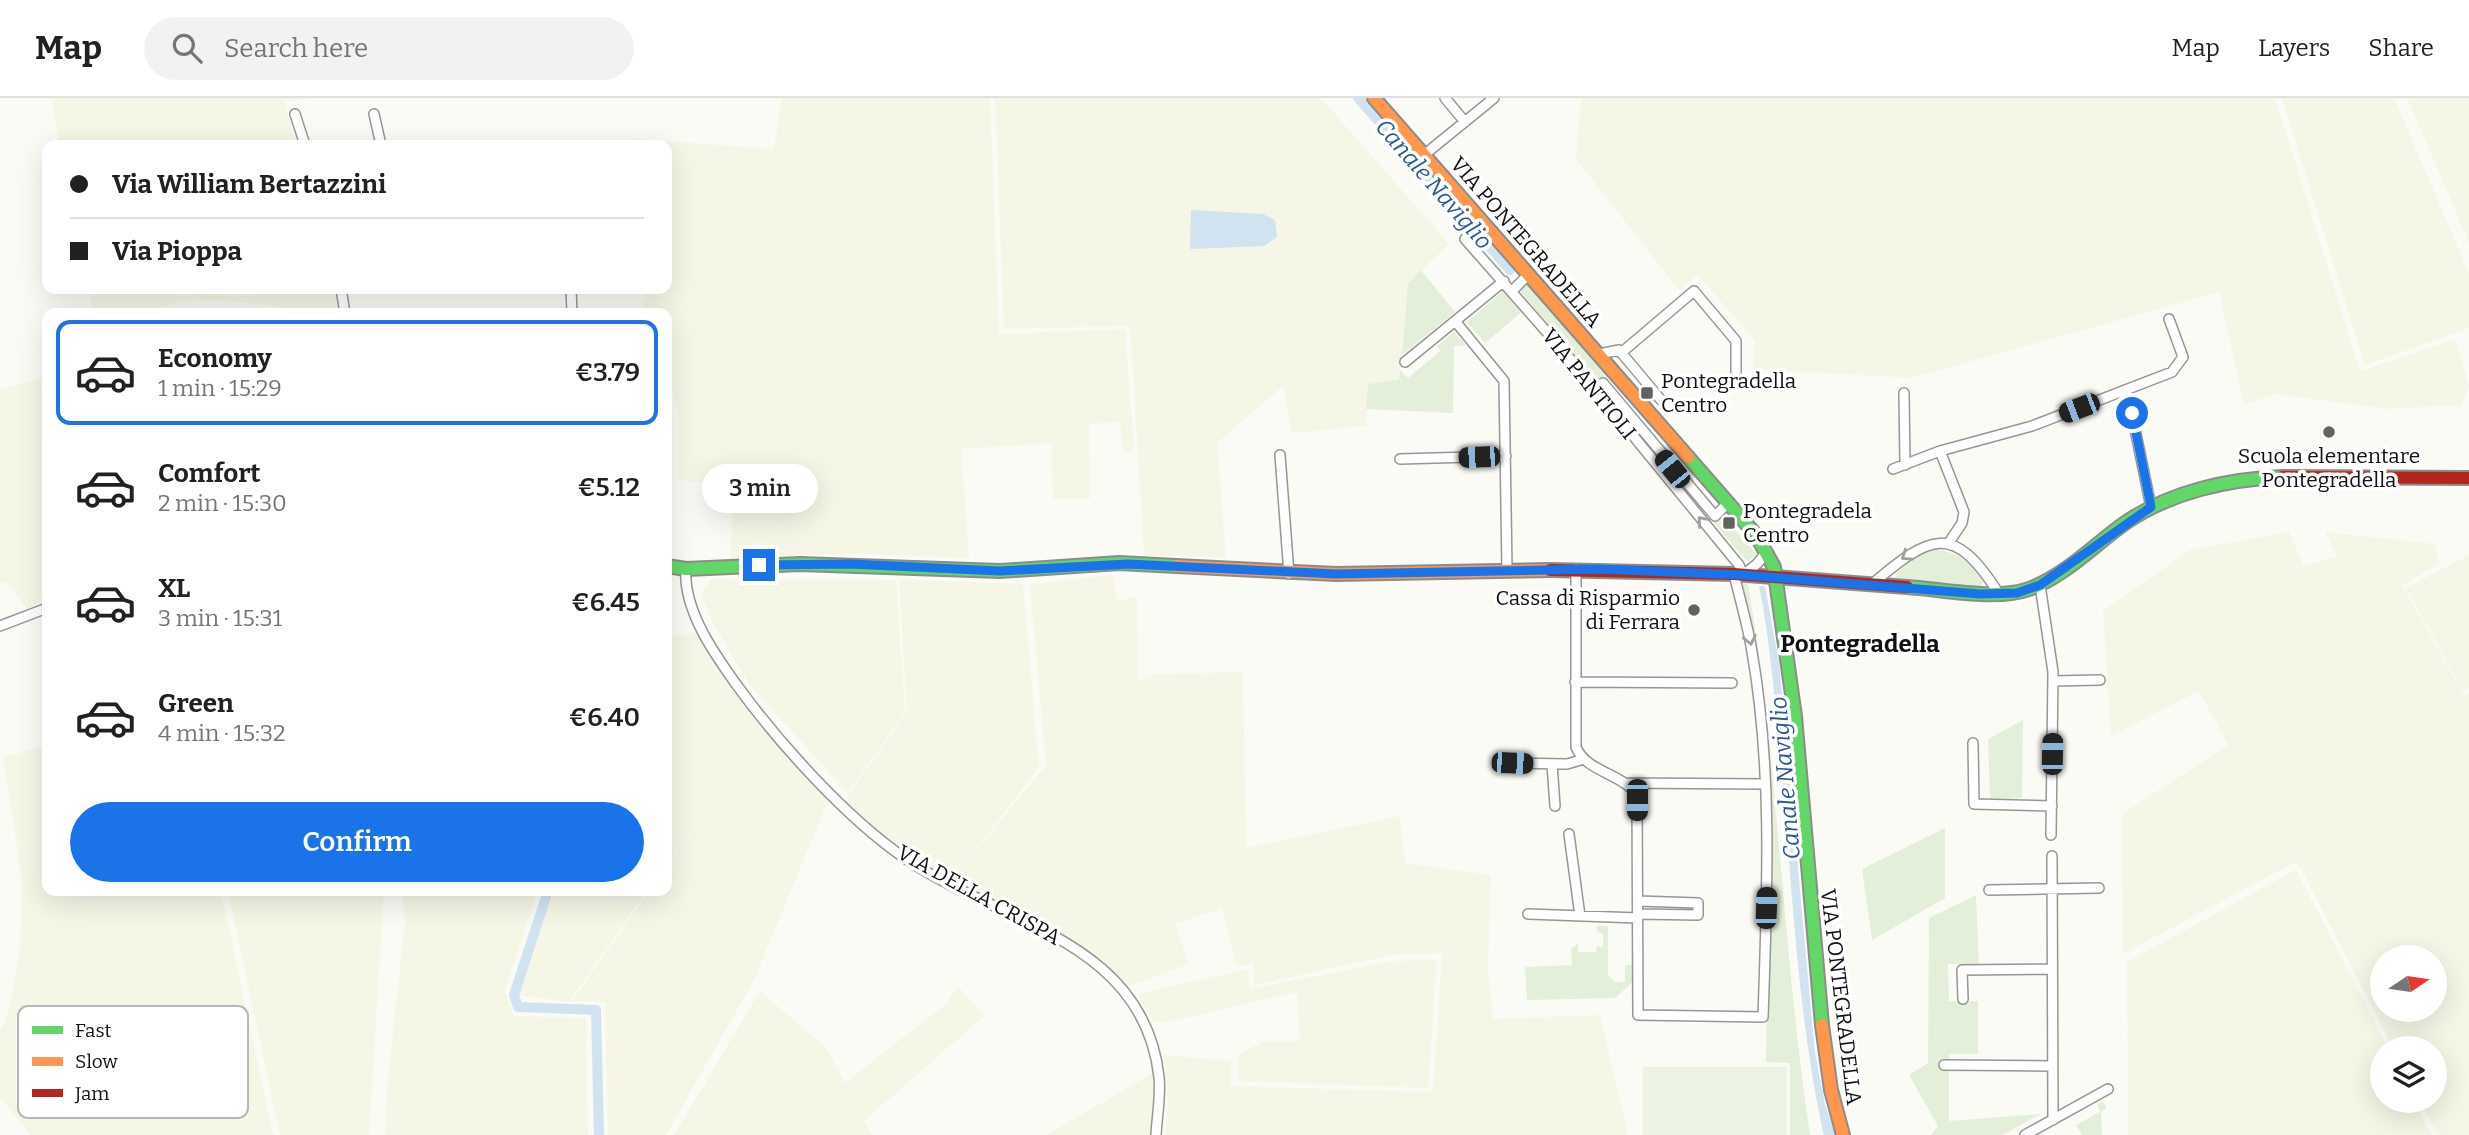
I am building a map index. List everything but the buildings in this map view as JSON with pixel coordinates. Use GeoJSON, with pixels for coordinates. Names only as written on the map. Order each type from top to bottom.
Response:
{"type":"FeatureCollection","features":[{"type":"Feature","properties":{"kind":"street","name":"VIA PONTEGRADELLA"},"geometry":{"type":"LineString","coordinates":[[1374,98],[1599,354],[1767,551],[1776,572],[1795,716],[1825,1055],[1843,1135]]}},
{"type":"Feature","properties":{"kind":"street","name":"VIA PONTEGRADELLA"},"geometry":{"type":"LineString","coordinates":[[1446,98],[1465,122]]}},
{"type":"Feature","properties":{"kind":"street","name":"VIA PONTEGRADELLA"},"geometry":{"type":"LineString","coordinates":[[1424,155],[1494,98]]}},
{"type":"Feature","properties":{"kind":"street"},"geometry":{"type":"LineString","coordinates":[[295,114],[303,140]]}},
{"type":"Feature","properties":{"kind":"street"},"geometry":{"type":"LineString","coordinates":[[374,114],[380,140]]}},
{"type":"Feature","properties":{"kind":"street","name":"VIA PANTIOLI"},"geometry":{"type":"LineString","coordinates":[[1465,239],[1504,281],[1739,565],[1739,574]]}},
{"type":"Feature","properties":{"kind":"street"},"geometry":{"type":"LineString","coordinates":[[1512,291],[1529,274]]}},
{"type":"Feature","properties":{"kind":"street"},"geometry":{"type":"LineString","coordinates":[[1405,362],[1504,281]]}},
{"type":"Feature","properties":{"kind":"street"},"geometry":{"type":"LineString","coordinates":[[1661,400],[1621,353],[1694,291],[1736,341],[1736,374]]}},
{"type":"Feature","properties":{"kind":"street"},"geometry":{"type":"LineString","coordinates":[[1893,469],[1940,451],[2032,426],[2172,372],[2183,357],[2169,319]]}},
{"type":"Feature","properties":{"kind":"street"},"geometry":{"type":"LineString","coordinates":[[1455,321],[1497,369],[1504,381],[1507,570]]}},
{"type":"Feature","properties":{"kind":"street","name":"VIA PONTEGRADELLA"},"geometry":{"type":"LineString","coordinates":[[1599,354],[1621,353]]}},
{"type":"Feature","properties":{"kind":"street"},"geometry":{"type":"LineString","coordinates":[[1595,390],[1615,373]]}},
{"type":"Feature","properties":{"kind":"street"},"geometry":{"type":"LineString","coordinates":[[1603,383],[1715,516],[1728,503]]}},
{"type":"Feature","properties":{"kind":"street"},"geometry":{"type":"LineString","coordinates":[[2127,390],[2151,507]]}},
{"type":"Feature","properties":{"kind":"street"},"geometry":{"type":"LineString","coordinates":[[1904,393],[1905,465]]}},
{"type":"Feature","properties":{"kind":"street"},"geometry":{"type":"LineString","coordinates":[[1940,451],[1964,512],[1962,523],[1948,544]]}},
{"type":"Feature","properties":{"kind":"street"},"geometry":{"type":"LineString","coordinates":[[1280,454],[1289,574]]}},
{"type":"Feature","properties":{"kind":"street"},"geometry":{"type":"LineString","coordinates":[[1400,459],[1506,456]]}},
{"type":"Feature","properties":{"kind":"street"},"geometry":{"type":"LineString","coordinates":[[672,567],[686,569],[800,564],[1000,571],[1128,564],[1289,574],[1576,569],[1739,574],[1776,572],[1871,584],[1999,594],[2025,592],[2040,585],[2151,507],[2197,491],[2290,474],[2469,478]]}},
{"type":"Feature","properties":{"kind":"street"},"geometry":{"type":"LineString","coordinates":[[1871,584],[1920,548],[1948,544],[1966,551],[1976,560],[1999,594]]}},
{"type":"Feature","properties":{"kind":"street"},"geometry":{"type":"LineString","coordinates":[[1739,574],[1758,563],[1767,551]]}},
{"type":"Feature","properties":{"kind":"street","name":"VIA DELLA CRISPA"},"geometry":{"type":"LineString","coordinates":[[686,569],[685,586],[691,603],[732,678],[779,735],[850,812],[912,863],[1084,953],[1124,989],[1144,1022],[1156,1060],[1159,1086],[1156,1135]]}},
{"type":"Feature","properties":{"kind":"street"},"geometry":{"type":"LineString","coordinates":[[1576,569],[1575,743],[1584,759],[1622,783],[1637,797],[1639,1015],[1763,1017],[1767,893],[1765,784],[1757,684],[1739,574]]}},
{"type":"Feature","properties":{"kind":"street"},"geometry":{"type":"LineString","coordinates":[[2040,585],[2053,681],[2051,835]]}},
{"type":"Feature","properties":{"kind":"street"},"geometry":{"type":"LineString","coordinates":[[0,626],[42,610]]}},
{"type":"Feature","properties":{"kind":"street"},"geometry":{"type":"LineString","coordinates":[[2053,681],[2100,680]]}},
{"type":"Feature","properties":{"kind":"street"},"geometry":{"type":"LineString","coordinates":[[1575,682],[1732,683]]}},
{"type":"Feature","properties":{"kind":"street"},"geometry":{"type":"LineString","coordinates":[[1973,743],[1974,804],[2052,806]]}},
{"type":"Feature","properties":{"kind":"street"},"geometry":{"type":"LineString","coordinates":[[1512,763],[1572,763],[1584,759]]}},
{"type":"Feature","properties":{"kind":"street"},"geometry":{"type":"LineString","coordinates":[[1552,764],[1555,806]]}},
{"type":"Feature","properties":{"kind":"street"},"geometry":{"type":"LineString","coordinates":[[1622,783],[1765,784]]}},
{"type":"Feature","properties":{"kind":"street"},"geometry":{"type":"LineString","coordinates":[[1569,834],[1580,916]]}},
{"type":"Feature","properties":{"kind":"street"},"geometry":{"type":"LineString","coordinates":[[2052,856],[2053,1120]]}},
{"type":"Feature","properties":{"kind":"street"},"geometry":{"type":"LineString","coordinates":[[1989,890],[2099,888]]}},
{"type":"Feature","properties":{"kind":"street"},"geometry":{"type":"LineString","coordinates":[[1528,914],[1698,915],[1698,903],[1638,901]]}},
{"type":"Feature","properties":{"kind":"street"},"geometry":{"type":"LineString","coordinates":[[1963,999],[1962,970],[2052,970]]}},
{"type":"Feature","properties":{"kind":"street"},"geometry":{"type":"LineString","coordinates":[[1944,1065],[2052,1066]]}},
{"type":"Feature","properties":{"kind":"street"},"geometry":{"type":"LineString","coordinates":[[2025,1135],[2108,1089]]}},
{"type":"Feature","properties":{"kind":"green space"},"geometry":{"type":"Polygon","coordinates":[[[51,98],[311,98],[284,102],[295,140],[59,140],[51,98]]]}},
{"type":"Feature","properties":{"kind":"green space"},"geometry":{"type":"Polygon","coordinates":[[[782,98],[990,98],[999,334],[1125,329],[1134,451],[1123,451],[1120,422],[1089,424],[1090,499],[1053,499],[1051,443],[961,449],[969,558],[855,554],[730,558],[734,488],[679,479],[679,414],[672,389],[672,308],[643,308],[644,294],[672,294],[672,142],[774,149],[782,98]]]}},
{"type":"Feature","properties":{"kind":"green space"},"geometry":{"type":"Polygon","coordinates":[[[995,98],[1321,98],[1449,244],[1408,283],[1399,379],[1368,384],[1366,426],[1292,433],[1283,386],[1217,443],[1226,557],[1144,556],[1130,326],[1004,329],[995,98]]]}},
{"type":"Feature","properties":{"kind":"green space"},"geometry":{"type":"Polygon","coordinates":[[[1581,98],[2275,98],[2360,371],[2455,340],[2469,385],[2462,405],[2388,409],[2275,394],[2244,405],[2219,292],[1911,378],[1753,369],[1755,341],[1698,275],[1679,290],[1576,159],[1581,98]]]}},
{"type":"Feature","properties":{"kind":"green space"},"geometry":{"type":"Polygon","coordinates":[[[2282,98],[2394,98],[2469,273],[2469,328],[2365,365],[2282,98]]]}},
{"type":"Feature","properties":{"kind":"green space"},"geometry":{"type":"Polygon","coordinates":[[[2407,98],[2469,98],[2469,243],[2407,98]]]}},
{"type":"Feature","properties":{"kind":"green space"},"geometry":{"type":"Polygon","coordinates":[[[1421,270],[1455,312],[1402,355],[1408,283],[1421,270]]]}},
{"type":"Feature","properties":{"kind":"green space"},"geometry":{"type":"Polygon","coordinates":[[[1529,281],[1608,372],[1597,382],[1519,290],[1529,281]]]}},
{"type":"Feature","properties":{"kind":"green space"},"geometry":{"type":"Polygon","coordinates":[[[1506,288],[1524,310],[1485,343],[1467,322],[1506,288]]]}},
{"type":"Feature","properties":{"kind":"green space"},"geometry":{"type":"Polygon","coordinates":[[[89,294],[335,294],[337,308],[292,308],[219,300],[180,301],[157,308],[93,308],[89,294]]]}},
{"type":"Feature","properties":{"kind":"green space"},"geometry":{"type":"Polygon","coordinates":[[[1454,332],[1466,345],[1454,346],[1453,413],[1366,409],[1368,384],[1399,379],[1400,370],[1408,378],[1440,351],[1437,346],[1454,332]]]}},
{"type":"Feature","properties":{"kind":"green space"},"geometry":{"type":"Polygon","coordinates":[[[42,377],[42,601],[27,609],[7,582],[0,583],[0,390],[42,377]]]}},
{"type":"Feature","properties":{"kind":"green space"},"geometry":{"type":"Polygon","coordinates":[[[1722,515],[1758,556],[1747,561],[1714,523],[1722,515]]]}},
{"type":"Feature","properties":{"kind":"green space"},"geometry":{"type":"Polygon","coordinates":[[[2289,532],[2304,566],[2337,557],[2325,532],[2435,544],[2439,564],[2402,585],[2464,695],[2469,693],[2469,1135],[2438,1135],[2426,1113],[2447,1113],[2447,1036],[2387,1036],[2380,1022],[2447,1022],[2447,945],[2370,945],[2370,1003],[2297,861],[2123,954],[2122,814],[2228,745],[2199,691],[2111,736],[2103,611],[2190,550],[2289,532]]]}},
{"type":"Feature","properties":{"kind":"green space"},"geometry":{"type":"Polygon","coordinates":[[[1930,549],[1946,551],[1966,561],[1983,578],[1982,587],[1897,580],[1896,574],[1915,556],[1930,549]]]}},
{"type":"Feature","properties":{"kind":"green space"},"geometry":{"type":"Polygon","coordinates":[[[2469,555],[2469,688],[2463,691],[2406,588],[2469,555]]]}},
{"type":"Feature","properties":{"kind":"green space"},"geometry":{"type":"Polygon","coordinates":[[[1113,575],[1117,601],[1137,596],[1138,681],[1157,674],[1243,672],[1246,848],[1400,816],[1405,863],[1491,875],[1488,966],[1493,1019],[1600,1015],[1628,1135],[1165,1135],[1168,1091],[1164,1055],[1231,1061],[1231,1086],[1433,1092],[1442,953],[1392,955],[1254,985],[1253,963],[1237,967],[1222,908],[1175,924],[1189,964],[1127,987],[1092,953],[911,859],[844,801],[907,712],[899,579],[1023,584],[1039,767],[960,870],[1046,765],[1030,584],[1113,575]]]}},
{"type":"Feature","properties":{"kind":"green space"},"geometry":{"type":"Polygon","coordinates":[[[1736,576],[1747,579],[1758,648],[1793,996],[1810,1135],[1790,1135],[1790,1063],[1766,1062],[1770,798],[1736,576]]]}},
{"type":"Feature","properties":{"kind":"green space"},"geometry":{"type":"Polygon","coordinates":[[[711,579],[896,580],[905,712],[848,793],[750,685],[714,625],[701,593],[711,579]]]}},
{"type":"Feature","properties":{"kind":"green space"},"geometry":{"type":"Polygon","coordinates":[[[700,631],[733,685],[830,796],[754,980],[666,1135],[608,1135],[605,1002],[572,1001],[646,896],[672,896],[672,858],[699,819],[672,856],[672,638],[700,631]]]}},
{"type":"Feature","properties":{"kind":"green space"},"geometry":{"type":"Polygon","coordinates":[[[2023,720],[2022,798],[1990,799],[1988,739],[2023,720]]]}},
{"type":"Feature","properties":{"kind":"green space"},"geometry":{"type":"Polygon","coordinates":[[[42,747],[42,896],[222,896],[246,1006],[18,1006],[18,1118],[248,1118],[248,1018],[273,1135],[30,1135],[0,1097],[0,1031],[9,1011],[20,948],[22,879],[3,757],[42,747]]]}},
{"type":"Feature","properties":{"kind":"green space"},"geometry":{"type":"Polygon","coordinates":[[[1945,828],[1945,898],[1872,940],[1862,869],[1945,828]]]}},
{"type":"Feature","properties":{"kind":"green space"},"geometry":{"type":"Polygon","coordinates":[[[2296,870],[2370,1013],[2370,1022],[2375,1022],[2382,1036],[2370,1036],[2370,1113],[2420,1113],[2432,1135],[2128,1135],[2127,962],[2296,870]]]}},
{"type":"Feature","properties":{"kind":"green space"},"geometry":{"type":"Polygon","coordinates":[[[1976,895],[1979,965],[1948,964],[1949,1001],[1978,1001],[1978,1054],[1949,1054],[1949,1121],[2041,1114],[2002,1135],[1931,1135],[1938,1126],[1909,1075],[1928,1063],[1929,918],[1976,895]]]}},
{"type":"Feature","properties":{"kind":"green space"},"geometry":{"type":"Polygon","coordinates":[[[229,896],[384,896],[369,1135],[280,1135],[229,896]]]}},
{"type":"Feature","properties":{"kind":"green space"},"geometry":{"type":"Polygon","coordinates":[[[402,896],[536,896],[505,990],[514,1016],[586,1018],[588,1135],[385,1135],[388,1078],[405,922],[402,896]]]}},
{"type":"Feature","properties":{"kind":"green space"},"geometry":{"type":"Polygon","coordinates":[[[552,896],[643,896],[569,1002],[519,995],[552,896]]]}},
{"type":"Feature","properties":{"kind":"green space"},"geometry":{"type":"Polygon","coordinates":[[[1597,926],[1608,926],[1608,975],[1615,982],[1625,982],[1625,965],[1632,965],[1632,983],[1615,998],[1527,1000],[1525,967],[1572,965],[1571,949],[1578,944],[1578,952],[1596,952],[1597,945],[1603,948],[1603,934],[1597,931],[1597,926]]]}},
{"type":"Feature","properties":{"kind":"green space"},"geometry":{"type":"Polygon","coordinates":[[[1437,960],[1428,1088],[1238,1081],[1238,1055],[1264,1041],[1300,1041],[1297,992],[1167,1022],[1153,1021],[1137,994],[1248,969],[1250,989],[1392,961],[1437,960]]]}},
{"type":"Feature","properties":{"kind":"green space"},"geometry":{"type":"Polygon","coordinates":[[[958,986],[984,1016],[864,1121],[872,1135],[674,1135],[760,991],[826,1048],[845,1083],[946,1004],[958,986]]]}},
{"type":"Feature","properties":{"kind":"green space"},"geometry":{"type":"Polygon","coordinates":[[[1643,1067],[1787,1067],[1787,1135],[1643,1135],[1643,1067]]]}},
{"type":"Feature","properties":{"kind":"green space"},"geometry":{"type":"Polygon","coordinates":[[[1155,1072],[1153,1135],[1046,1135],[1155,1072]]]}},
{"type":"Feature","properties":{"kind":"green space"},"geometry":{"type":"Polygon","coordinates":[[[2103,1102],[2107,1108],[2101,1112],[2102,1135],[2082,1135],[2076,1125],[2100,1112],[2097,1105],[2103,1102]]]}},
{"type":"Feature","properties":{"kind":"water"},"geometry":{"type":"Polygon","coordinates":[[[1191,210],[1263,214],[1275,220],[1277,237],[1264,246],[1190,249],[1191,210]]]}},
{"type":"Feature","properties":{"kind":"water"},"geometry":{"type":"Polygon","coordinates":[[[1759,586],[1765,586],[1779,663],[1815,1053],[1825,1104],[1835,1135],[1824,1135],[1813,1081],[1799,978],[1777,719],[1759,586]]]}},
{"type":"Feature","properties":{"kind":"waterway","name":"Canale Naviglio"},"geometry":{"type":"LineString","coordinates":[[1358,98],[1510,270]]}},
{"type":"Feature","properties":{"kind":"waterway"},"geometry":{"type":"LineString","coordinates":[[546,896],[514,995],[518,1007],[596,1010],[599,1135]]}},
{"type":"Feature","properties":{"kind":"traffic: fast"},"geometry":{"type":"LineString","coordinates":[[1688,457],[1756,535],[1774,567],[1795,716],[1822,1025]]}},
{"type":"Feature","properties":{"kind":"traffic: fast"},"geometry":{"type":"LineString","coordinates":[[1907,587],[1985,594],[2029,589],[2055,576],[2125,523],[2161,503],[2220,484],[2282,477]]}},
{"type":"Feature","properties":{"kind":"traffic: fast"},"geometry":{"type":"LineString","coordinates":[[672,567],[686,569],[800,564],[1000,571],[1119,563],[1176,566]]}},
{"type":"Feature","properties":{"kind":"traffic: slow"},"geometry":{"type":"LineString","coordinates":[[1374,98],[1688,457]]}},
{"type":"Feature","properties":{"kind":"traffic: slow"},"geometry":{"type":"LineString","coordinates":[[1176,566],[1336,574],[1550,570]]}},
{"type":"Feature","properties":{"kind":"traffic: slow"},"geometry":{"type":"LineString","coordinates":[[1822,1025],[1831,1090],[1843,1135]]}},
{"type":"Feature","properties":{"kind":"traffic: jam"},"geometry":{"type":"LineString","coordinates":[[2282,477],[2469,478]]}},
{"type":"Feature","properties":{"kind":"traffic: jam"},"geometry":{"type":"LineString","coordinates":[[1550,570],[1734,574],[1907,587]]}},
{"type":"Feature","properties":{"kind":"place","name":"Pontegradella Centro"},"geometry":{"type":"Point","coordinates":[1647,393]}},
{"type":"Feature","properties":{"kind":"place","name":"Scuola elementare Pontegradella"},"geometry":{"type":"Point","coordinates":[2329,432]}},
{"type":"Feature","properties":{"kind":"place","name":"Pontegradela Centro"},"geometry":{"type":"Point","coordinates":[1729,523]}},
{"type":"Feature","properties":{"kind":"place","name":"Cassa di Risparmio di Ferrara"},"geometry":{"type":"Point","coordinates":[1694,610]}},
{"type":"Feature","properties":{"kind":"district","name":"Pontegradella"},"geometry":{"type":"Point","coordinates":[1860,644]}},
{"type":"Feature","properties":{"kind":"route"},"geometry":{"type":"LineString","coordinates":[[759,565],[850,564],[1000,571],[1128,564],[1336,574],[1576,569],[1744,575],[1980,594],[2017,593],[2040,585],[2151,507],[2132,413]]}}]}
